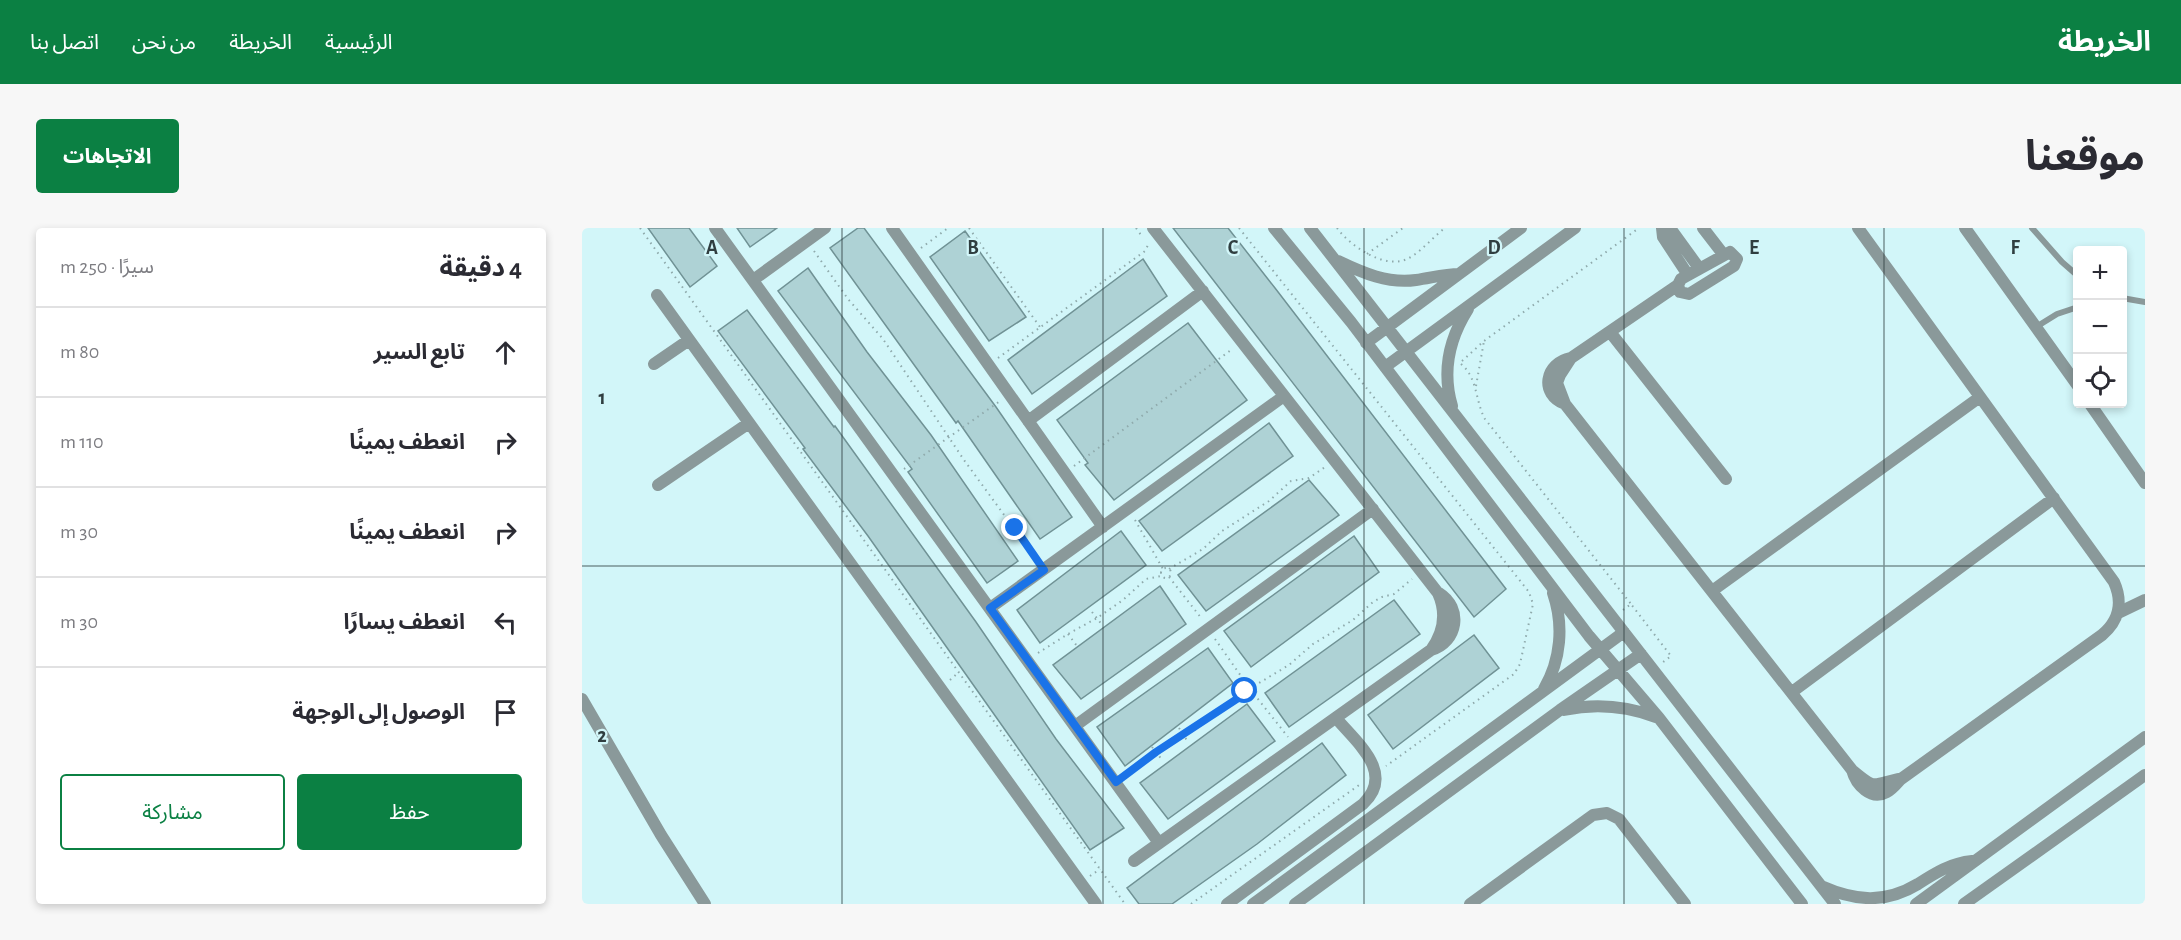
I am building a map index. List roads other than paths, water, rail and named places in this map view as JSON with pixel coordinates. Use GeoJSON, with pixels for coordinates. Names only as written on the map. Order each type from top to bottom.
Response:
{"type":"FeatureCollection","features":[{"type":"Feature","properties":{"kind":"street"},"geometry":{"type":"LineString","coordinates":[[715,228],[1159,843]]}},
{"type":"Feature","properties":{"kind":"street"},"geometry":{"type":"LineString","coordinates":[[753,280],[825,228]]}},
{"type":"Feature","properties":{"kind":"street"},"geometry":{"type":"LineString","coordinates":[[892,228],[1103,527]]}},
{"type":"Feature","properties":{"kind":"street"},"geometry":{"type":"LineString","coordinates":[[1134,861],[1431,650],[1440,635],[1444,618],[1438,593],[1153,228]]}},
{"type":"Feature","properties":{"kind":"street"},"geometry":{"type":"LineString","coordinates":[[1274,228],[1385,367],[1551,588],[1659,718],[1802,904]]}},
{"type":"Feature","properties":{"kind":"street"},"geometry":{"type":"LineString","coordinates":[[1310,228],[1835,904]]}},
{"type":"Feature","properties":{"kind":"street"},"geometry":{"type":"LineString","coordinates":[[1366,343],[1521,228]]}},
{"type":"Feature","properties":{"kind":"street"},"geometry":{"type":"LineString","coordinates":[[1385,367],[1575,228]]}},
{"type":"Feature","properties":{"kind":"street"},"geometry":{"type":"LineString","coordinates":[[1662,228],[1663,237],[1693,271]]}},
{"type":"Feature","properties":{"kind":"street"},"geometry":{"type":"LineString","coordinates":[[1670,228],[1693,271]]}},
{"type":"Feature","properties":{"kind":"street"},"geometry":{"type":"LineString","coordinates":[[1703,228],[1723,254]]}},
{"type":"Feature","properties":{"kind":"street"},"geometry":{"type":"LineString","coordinates":[[1678,285],[1680,292],[1689,294],[1734,266],[1737,259],[1730,252],[1693,271],[1681,279],[1678,285],[1571,358],[1557,383],[1565,404],[1852,770],[1865,781],[1875,785],[1901,778],[2102,635],[2109,629],[2118,613],[2119,598],[2114,582],[1858,228]]}},
{"type":"Feature","properties":{"kind":"street"},"geometry":{"type":"LineString","coordinates":[[1965,228],[2073,379]]}},
{"type":"Feature","properties":{"kind":"street"},"geometry":{"type":"LineString","coordinates":[[1335,260],[1370,275],[1392,280],[1404,281],[1459,274]]}},
{"type":"Feature","properties":{"kind":"street"},"geometry":{"type":"LineString","coordinates":[[1028,421],[1203,291]]}},
{"type":"Feature","properties":{"kind":"street"},"geometry":{"type":"LineString","coordinates":[[657,295],[1095,904]]}},
{"type":"Feature","properties":{"kind":"street"},"geometry":{"type":"LineString","coordinates":[[1456,416],[1449,394],[1447,360],[1457,330],[1472,302]]}},
{"type":"Feature","properties":{"kind":"street"},"geometry":{"type":"LineString","coordinates":[[1610,332],[1726,479]]}},
{"type":"Feature","properties":{"kind":"street"},"geometry":{"type":"LineString","coordinates":[[654,364],[689,340]]}},
{"type":"Feature","properties":{"kind":"street"},"geometry":{"type":"LineString","coordinates":[[990,608],[1284,396]]}},
{"type":"Feature","properties":{"kind":"street"},"geometry":{"type":"LineString","coordinates":[[1712,591],[1980,397]]}},
{"type":"Feature","properties":{"kind":"street"},"geometry":{"type":"LineString","coordinates":[[2093,408],[2145,483]]}},
{"type":"Feature","properties":{"kind":"street"},"geometry":{"type":"LineString","coordinates":[[658,485],[749,423]]}},
{"type":"Feature","properties":{"kind":"street"},"geometry":{"type":"LineString","coordinates":[[1792,692],[2054,498]]}},
{"type":"Feature","properties":{"kind":"street"},"geometry":{"type":"LineString","coordinates":[[1075,726],[1373,509]]}},
{"type":"Feature","properties":{"kind":"street"},"geometry":{"type":"LineString","coordinates":[[1540,695],[1552,671],[1559,645],[1559,616],[1551,588]]}},
{"type":"Feature","properties":{"kind":"street"},"geometry":{"type":"LineString","coordinates":[[2118,613],[2145,600]]}},
{"type":"Feature","properties":{"kind":"street"},"geometry":{"type":"LineString","coordinates":[[1253,904],[1624,632]]}},
{"type":"Feature","properties":{"kind":"street"},"geometry":{"type":"LineString","coordinates":[[1295,904],[1560,710],[1641,654]]}},
{"type":"Feature","properties":{"kind":"street"},"geometry":{"type":"LineString","coordinates":[[582,699],[661,836],[705,904]]}},
{"type":"Feature","properties":{"kind":"street"},"geometry":{"type":"LineString","coordinates":[[1560,710],[1610,706],[1635,710],[1659,718]]}},
{"type":"Feature","properties":{"kind":"street"},"geometry":{"type":"LineString","coordinates":[[1227,904],[1363,804],[1372,794],[1376,773],[1369,757],[1336,718]]}},
{"type":"Feature","properties":{"kind":"street"},"geometry":{"type":"LineString","coordinates":[[1916,904],[2145,737]]}},
{"type":"Feature","properties":{"kind":"street"},"geometry":{"type":"LineString","coordinates":[[1964,904],[2145,775]]}},
{"type":"Feature","properties":{"kind":"street"},"geometry":{"type":"LineString","coordinates":[[1470,904],[1593,815],[1607,813],[1619,819],[1685,904]]}},
{"type":"Feature","properties":{"kind":"street"},"geometry":{"type":"LineString","coordinates":[[1820,885],[1854,898],[1885,898],[1905,892],[1947,867],[1973,861]]}},
{"type":"Feature","properties":{"kind":"lane"},"geometry":{"type":"LineString","coordinates":[[2032,228],[2073,272]]}},
{"type":"Feature","properties":{"kind":"lane"},"geometry":{"type":"LineString","coordinates":[[2127,300],[2145,302]]}},
{"type":"Feature","properties":{"kind":"lane"},"geometry":{"type":"LineString","coordinates":[[2036,327],[2057,314],[2073,309]]}}]}
